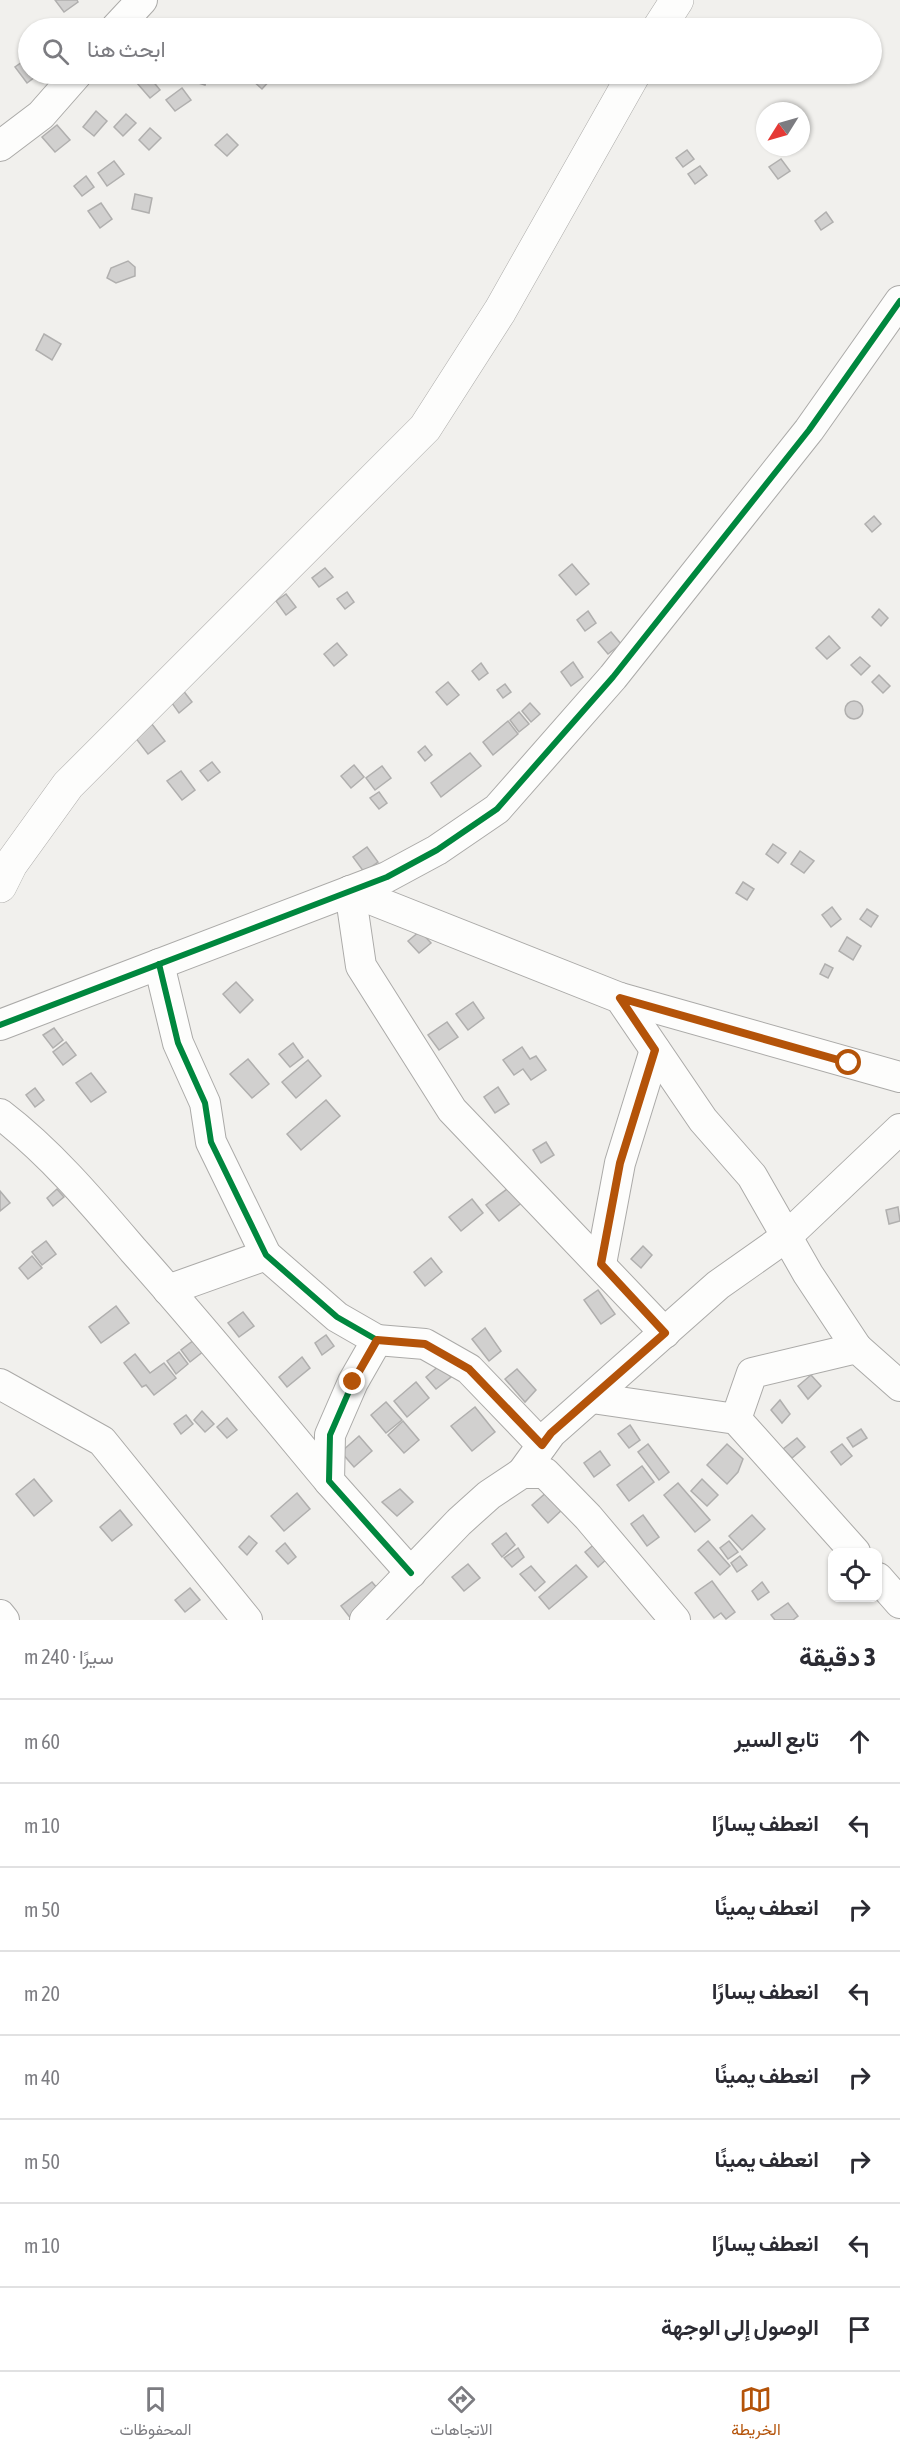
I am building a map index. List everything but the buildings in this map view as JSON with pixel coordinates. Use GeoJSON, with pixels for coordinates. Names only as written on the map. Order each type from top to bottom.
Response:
{"type":"FeatureCollection","features":[{"type":"Feature","properties":{"kind":"main road"},"geometry":{"type":"LineString","coordinates":[[665,18],[676,0]]}},
{"type":"Feature","properties":{"kind":"main road"},"geometry":{"type":"LineString","coordinates":[[0,886],[11,864],[68,784],[425,428],[500,311],[628,84]]}},
{"type":"Feature","properties":{"kind":"street"},"geometry":{"type":"LineString","coordinates":[[125,18],[142,0]]}},
{"type":"Feature","properties":{"kind":"street"},"geometry":{"type":"LineString","coordinates":[[0,146],[41,115],[68,84]]}},
{"type":"Feature","properties":{"kind":"street"},"geometry":{"type":"LineString","coordinates":[[0,1025],[387,877],[437,850],[497,809],[642,641],[809,430],[900,301]]}},
{"type":"Feature","properties":{"kind":"street"},"geometry":{"type":"LineString","coordinates":[[350,891],[620,998],[900,1077]]}},
{"type":"Feature","properties":{"kind":"street"},"geometry":{"type":"LineString","coordinates":[[350,891],[361,966],[452,1110],[665,1333]]}},
{"type":"Feature","properties":{"kind":"street"},"geometry":{"type":"LineString","coordinates":[[159,964],[178,1043],[205,1103],[211,1142],[266,1255],[337,1317],[377,1340],[425,1344],[469,1369],[542,1445]]}},
{"type":"Feature","properties":{"kind":"street"},"geometry":{"type":"LineString","coordinates":[[620,998],[703,1120],[752,1176],[808,1274],[857,1348],[900,1386]]}},
{"type":"Feature","properties":{"kind":"street"},"geometry":{"type":"LineString","coordinates":[[601,1264],[620,1163],[655,1050]]}},
{"type":"Feature","properties":{"kind":"street"},"geometry":{"type":"LineString","coordinates":[[0,1114],[21,1131],[98,1210],[329,1481],[411,1573]]}},
{"type":"Feature","properties":{"kind":"street"},"geometry":{"type":"LineString","coordinates":[[365,1620],[481,1502],[522,1473],[551,1433],[718,1285],[786,1237],[900,1129]]}},
{"type":"Feature","properties":{"kind":"street"},"geometry":{"type":"LineString","coordinates":[[168,1290],[266,1255]]}},
{"type":"Feature","properties":{"kind":"street"},"geometry":{"type":"LineString","coordinates":[[329,1481],[330,1435],[353,1382],[377,1340]]}},
{"type":"Feature","properties":{"kind":"street"},"geometry":{"type":"LineString","coordinates":[[736,1419],[752,1373],[857,1348]]}},
{"type":"Feature","properties":{"kind":"street"},"geometry":{"type":"LineString","coordinates":[[0,1384],[102,1441],[247,1620]]}},
{"type":"Feature","properties":{"kind":"street"},"geometry":{"type":"LineString","coordinates":[[592,1398],[736,1419],[852,1548]]}},
{"type":"Feature","properties":{"kind":"street"},"geometry":{"type":"LineString","coordinates":[[522,1473],[545,1473],[588,1517],[675,1620]]}},
{"type":"Feature","properties":{"kind":"street"},"geometry":{"type":"LineString","coordinates":[[882,1583],[900,1603]]}},
{"type":"Feature","properties":{"kind":"street"},"geometry":{"type":"LineString","coordinates":[[0,1615],[4,1620]]}},
{"type":"Feature","properties":{"kind":"cycle path"},"geometry":{"type":"LineString","coordinates":[[0,1025],[387,877],[437,850],[497,809],[613,677],[809,430],[900,301]]}},
{"type":"Feature","properties":{"kind":"cycle path"},"geometry":{"type":"LineString","coordinates":[[159,964],[178,1043],[205,1103],[211,1142],[266,1255],[337,1317],[377,1340],[353,1382],[330,1435],[329,1481],[411,1573]]}},
{"type":"Feature","properties":{"kind":"route"},"geometry":{"type":"LineString","coordinates":[[353,1382],[377,1340],[425,1344],[469,1369],[542,1445],[551,1433],[665,1333],[601,1264],[620,1163],[655,1050],[620,998],[849,1063]]}}]}
